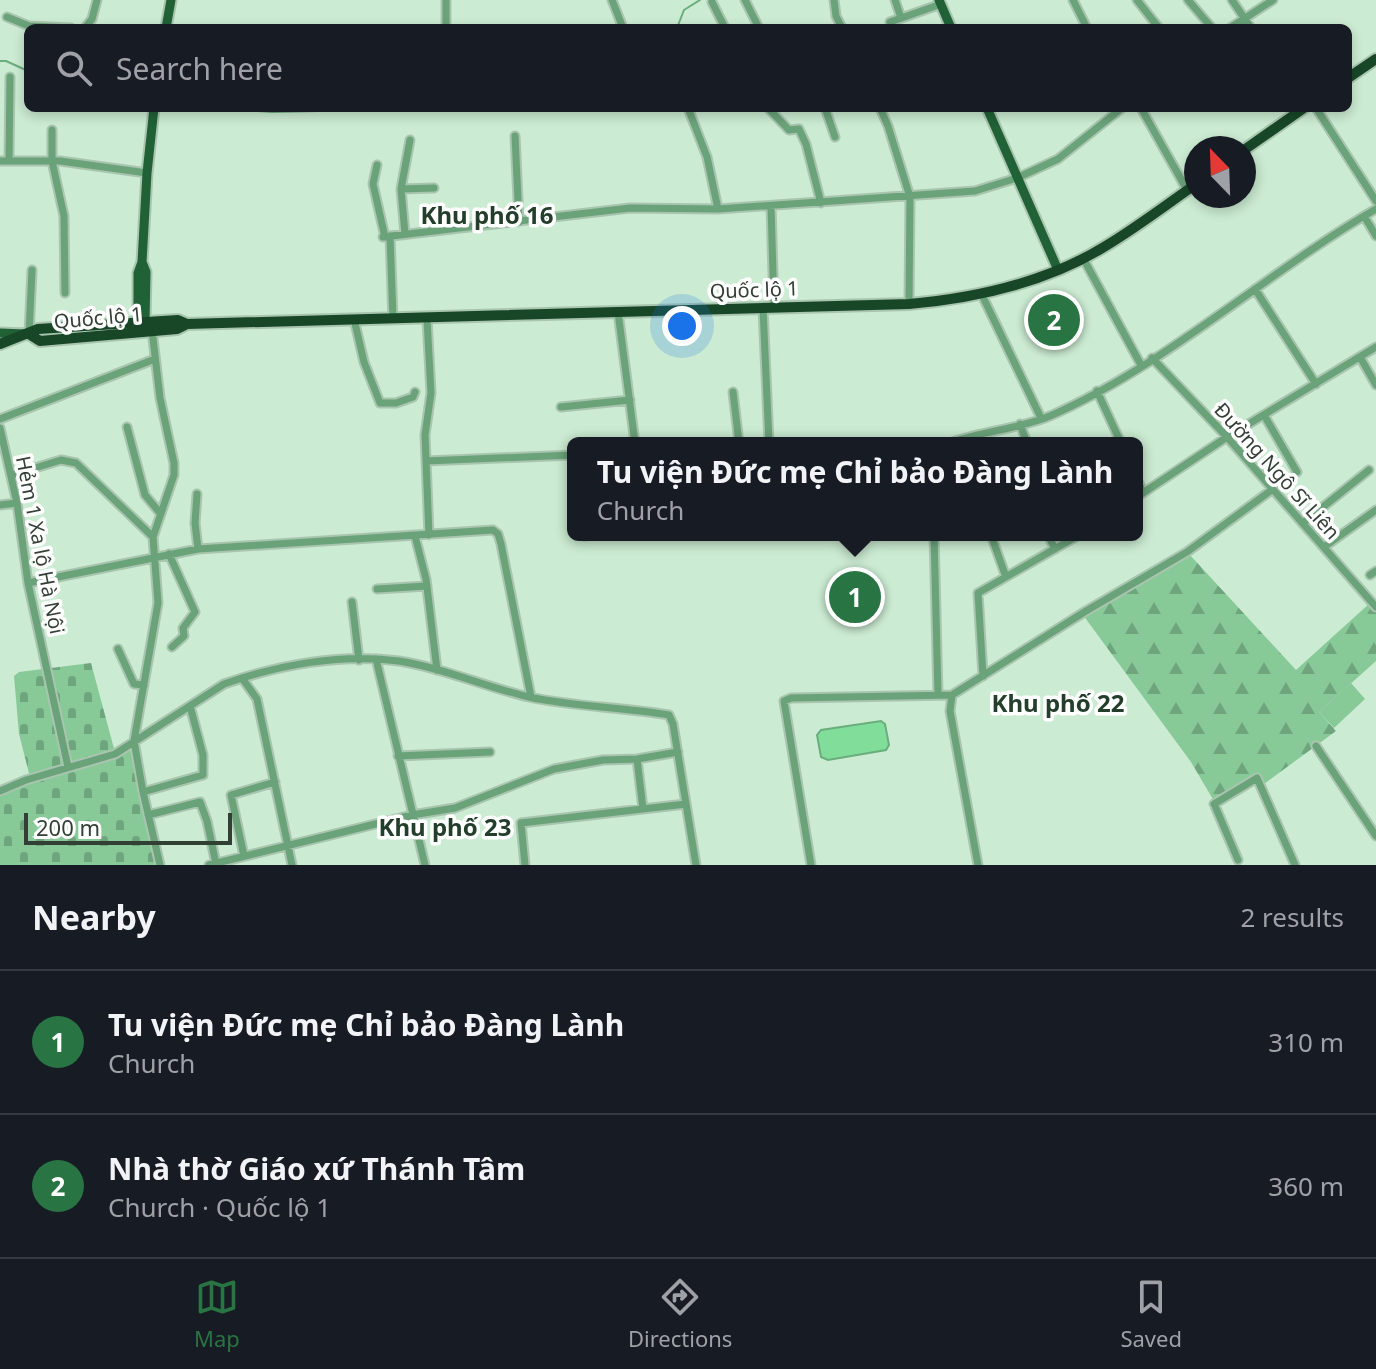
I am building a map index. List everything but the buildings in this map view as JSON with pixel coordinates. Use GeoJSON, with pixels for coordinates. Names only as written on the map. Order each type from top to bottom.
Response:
{"type":"FeatureCollection","features":[{"type":"Feature","properties":{"kind":"highway"},"geometry":{"type":"LineString","coordinates":[[1352,75],[1376,59]]}},
{"type":"Feature","properties":{"kind":"highway"},"geometry":{"type":"LineString","coordinates":[[1256,141],[1295,112]]}},
{"type":"Feature","properties":{"kind":"highway","name":"Quốc lộ 1"},"geometry":{"type":"LineString","coordinates":[[29,334],[40,341],[145,326],[177,329],[187,324],[909,304],[961,299],[1058,270],[1105,247],[1184,193]]}},
{"type":"Feature","properties":{"kind":"highway"},"geometry":{"type":"LineString","coordinates":[[0,344],[29,334]]}},
{"type":"Feature","properties":{"kind":"main road"},"geometry":{"type":"LineString","coordinates":[[167,24],[171,0]]}},
{"type":"Feature","properties":{"kind":"main road"},"geometry":{"type":"LineString","coordinates":[[940,2],[949,24]]}},
{"type":"Feature","properties":{"kind":"main road"},"geometry":{"type":"LineString","coordinates":[[145,326],[138,273],[142,262],[154,112]]}},
{"type":"Feature","properties":{"kind":"main road"},"geometry":{"type":"LineString","coordinates":[[989,112],[1058,270]]}},
{"type":"Feature","properties":{"kind":"main road"},"geometry":{"type":"LineString","coordinates":[[0,333],[29,334]]}},
{"type":"Feature","properties":{"kind":"street"},"geometry":{"type":"LineString","coordinates":[[88,24],[97,0]]}},
{"type":"Feature","properties":{"kind":"street"},"geometry":{"type":"LineString","coordinates":[[446,0],[446,24]]}},
{"type":"Feature","properties":{"kind":"street"},"geometry":{"type":"LineString","coordinates":[[612,0],[621,24]]}},
{"type":"Feature","properties":{"kind":"street"},"geometry":{"type":"LineString","coordinates":[[745,0],[757,24]]}},
{"type":"Feature","properties":{"kind":"street"},"geometry":{"type":"LineString","coordinates":[[834,0],[840,24]]}},
{"type":"Feature","properties":{"kind":"street"},"geometry":{"type":"LineString","coordinates":[[895,0],[901,18]]}},
{"type":"Feature","properties":{"kind":"street"},"geometry":{"type":"LineString","coordinates":[[1073,0],[1085,24]]}},
{"type":"Feature","properties":{"kind":"street"},"geometry":{"type":"LineString","coordinates":[[1137,0],[1156,24]]}},
{"type":"Feature","properties":{"kind":"street"},"geometry":{"type":"LineString","coordinates":[[1188,0],[1209,24]]}},
{"type":"Feature","properties":{"kind":"street"},"geometry":{"type":"LineString","coordinates":[[1232,0],[1249,24]]}},
{"type":"Feature","properties":{"kind":"street"},"geometry":{"type":"LineString","coordinates":[[1236,24],[1273,0]]}},
{"type":"Feature","properties":{"kind":"street"},"geometry":{"type":"LineString","coordinates":[[712,2],[723,24]]}},
{"type":"Feature","properties":{"kind":"street"},"geometry":{"type":"LineString","coordinates":[[890,22],[940,2]]}},
{"type":"Feature","properties":{"kind":"street"},"geometry":{"type":"LineString","coordinates":[[7,17],[24,24]]}},
{"type":"Feature","properties":{"kind":"street"},"geometry":{"type":"LineString","coordinates":[[10,77],[4,161],[52,161],[147,173]]}},
{"type":"Feature","properties":{"kind":"street"},"geometry":{"type":"LineString","coordinates":[[690,112],[707,157],[718,209]]}},
{"type":"Feature","properties":{"kind":"street"},"geometry":{"type":"LineString","coordinates":[[772,112],[789,130],[799,129],[806,144],[821,203]]}},
{"type":"Feature","properties":{"kind":"street"},"geometry":{"type":"LineString","coordinates":[[826,112],[835,137]]}},
{"type":"Feature","properties":{"kind":"street"},"geometry":{"type":"LineString","coordinates":[[882,112],[910,197],[909,304]]}},
{"type":"Feature","properties":{"kind":"street"},"geometry":{"type":"LineString","coordinates":[[386,237],[630,208],[718,209],[975,191],[1017,178],[1072,151],[1117,112]]}},
{"type":"Feature","properties":{"kind":"street"},"geometry":{"type":"LineString","coordinates":[[1144,112],[1184,175]]}},
{"type":"Feature","properties":{"kind":"street"},"geometry":{"type":"LineString","coordinates":[[1319,112],[1376,201]]}},
{"type":"Feature","properties":{"kind":"street"},"geometry":{"type":"LineString","coordinates":[[52,130],[52,161],[64,216],[65,293]]}},
{"type":"Feature","properties":{"kind":"street"},"geometry":{"type":"LineString","coordinates":[[515,136],[519,222]]}},
{"type":"Feature","properties":{"kind":"street"},"geometry":{"type":"LineString","coordinates":[[405,234],[401,189],[410,140]]}},
{"type":"Feature","properties":{"kind":"street"},"geometry":{"type":"LineString","coordinates":[[377,165],[373,184],[386,237],[393,319]]}},
{"type":"Feature","properties":{"kind":"street"},"geometry":{"type":"LineString","coordinates":[[401,189],[434,188]]}},
{"type":"Feature","properties":{"kind":"street"},"geometry":{"type":"LineString","coordinates":[[769,437],[771,206]]}},
{"type":"Feature","properties":{"kind":"street"},"geometry":{"type":"LineString","coordinates":[[973,437],[1041,418],[1097,391],[1152,358],[1376,209]]}},
{"type":"Feature","properties":{"kind":"street"},"geometry":{"type":"LineString","coordinates":[[1364,216],[1376,236]]}},
{"type":"Feature","properties":{"kind":"street"},"geometry":{"type":"LineString","coordinates":[[1083,258],[1141,365]]}},
{"type":"Feature","properties":{"kind":"street"},"geometry":{"type":"LineString","coordinates":[[29,334],[32,270]]}},
{"type":"Feature","properties":{"kind":"street"},"geometry":{"type":"LineString","coordinates":[[1255,289],[1316,384]]}},
{"type":"Feature","properties":{"kind":"street"},"geometry":{"type":"LineString","coordinates":[[982,295],[1041,418]]}},
{"type":"Feature","properties":{"kind":"street"},"geometry":{"type":"LineString","coordinates":[[618,312],[634,437]]}},
{"type":"Feature","properties":{"kind":"street"},"geometry":{"type":"LineString","coordinates":[[354,319],[364,362],[380,403],[406,401],[415,392]]}},
{"type":"Feature","properties":{"kind":"street"},"geometry":{"type":"LineString","coordinates":[[427,319],[431,393],[425,435],[429,535]]}},
{"type":"Feature","properties":{"kind":"street"},"geometry":{"type":"LineString","coordinates":[[145,326],[155,359],[174,463],[174,475],[153,537],[158,603],[134,741],[160,865]]}},
{"type":"Feature","properties":{"kind":"street"},"geometry":{"type":"LineString","coordinates":[[1143,493],[1227,437],[1376,347]]}},
{"type":"Feature","properties":{"kind":"street"},"geometry":{"type":"LineString","coordinates":[[1360,357],[1376,385]]}},
{"type":"Feature","properties":{"kind":"street","name":"Đường Ngô Sĩ Liên"},"geometry":{"type":"LineString","coordinates":[[1152,358],[1227,437],[1376,607]]}},
{"type":"Feature","properties":{"kind":"street"},"geometry":{"type":"LineString","coordinates":[[0,419],[155,359]]}},
{"type":"Feature","properties":{"kind":"street"},"geometry":{"type":"LineString","coordinates":[[1097,391],[1118,437]]}},
{"type":"Feature","properties":{"kind":"street"},"geometry":{"type":"LineString","coordinates":[[733,392],[738,437]]}},
{"type":"Feature","properties":{"kind":"street"},"geometry":{"type":"LineString","coordinates":[[561,407],[630,400]]}},
{"type":"Feature","properties":{"kind":"street"},"geometry":{"type":"LineString","coordinates":[[1264,415],[1297,472]]}},
{"type":"Feature","properties":{"kind":"street"},"geometry":{"type":"LineString","coordinates":[[1020,424],[1025,437]]}},
{"type":"Feature","properties":{"kind":"street"},"geometry":{"type":"LineString","coordinates":[[127,427],[145,495],[160,513]]}},
{"type":"Feature","properties":{"kind":"street","name":"Hẻm 1 Xa lộ Hà Nội"},"geometry":{"type":"LineString","coordinates":[[0,428],[12,475],[28,583],[68,767]]}},
{"type":"Feature","properties":{"kind":"street"},"geometry":{"type":"LineString","coordinates":[[426,461],[567,455]]}},
{"type":"Feature","properties":{"kind":"street"},"geometry":{"type":"LineString","coordinates":[[12,475],[61,460],[76,463],[153,537]]}},
{"type":"Feature","properties":{"kind":"street"},"geometry":{"type":"LineString","coordinates":[[1303,523],[1369,470]]}},
{"type":"Feature","properties":{"kind":"street"},"geometry":{"type":"LineString","coordinates":[[811,865],[784,701],[791,698],[952,695],[1099,602],[1187,552],[1273,489]]}},
{"type":"Feature","properties":{"kind":"street"},"geometry":{"type":"LineString","coordinates":[[197,494],[195,523],[198,549]]}},
{"type":"Feature","properties":{"kind":"street"},"geometry":{"type":"LineString","coordinates":[[0,505],[17,503]]}},
{"type":"Feature","properties":{"kind":"street"},"geometry":{"type":"LineString","coordinates":[[1324,547],[1376,510]]}},
{"type":"Feature","properties":{"kind":"street"},"geometry":{"type":"LineString","coordinates":[[28,583],[198,549],[493,530],[498,534],[531,697]]}},
{"type":"Feature","properties":{"kind":"street"},"geometry":{"type":"LineString","coordinates":[[415,536],[427,586],[437,670]]}},
{"type":"Feature","properties":{"kind":"street"},"geometry":{"type":"LineString","coordinates":[[934,541],[938,695]]}},
{"type":"Feature","properties":{"kind":"street"},"geometry":{"type":"LineString","coordinates":[[993,541],[1006,577]]}},
{"type":"Feature","properties":{"kind":"street"},"geometry":{"type":"LineString","coordinates":[[1051,541],[1055,549]]}},
{"type":"Feature","properties":{"kind":"street"},"geometry":{"type":"LineString","coordinates":[[983,676],[978,593],[1069,541]]}},
{"type":"Feature","properties":{"kind":"street"},"geometry":{"type":"LineString","coordinates":[[169,554],[195,612],[183,628],[184,636],[172,647]]}},
{"type":"Feature","properties":{"kind":"street"},"geometry":{"type":"LineString","coordinates":[[377,589],[427,586]]}},
{"type":"Feature","properties":{"kind":"street"},"geometry":{"type":"LineString","coordinates":[[352,602],[359,660]]}},
{"type":"Feature","properties":{"kind":"street"},"geometry":{"type":"LineString","coordinates":[[118,649],[131,680],[137,685],[144,685]]}},
{"type":"Feature","properties":{"kind":"street"},"geometry":{"type":"LineString","coordinates":[[376,659],[425,865]]}},
{"type":"Feature","properties":{"kind":"street"},"geometry":{"type":"LineString","coordinates":[[0,791],[115,754],[224,684],[300,666],[376,659],[437,670],[531,697],[669,715],[696,865]]}},
{"type":"Feature","properties":{"kind":"street"},"geometry":{"type":"LineString","coordinates":[[242,678],[257,699],[292,865]]}},
{"type":"Feature","properties":{"kind":"street"},"geometry":{"type":"LineString","coordinates":[[952,695],[950,711],[978,865]]}},
{"type":"Feature","properties":{"kind":"street"},"geometry":{"type":"LineString","coordinates":[[143,792],[203,775],[203,755],[190,706]]}},
{"type":"Feature","properties":{"kind":"street"},"geometry":{"type":"LineString","coordinates":[[1316,746],[1376,836]]}},
{"type":"Feature","properties":{"kind":"street"},"geometry":{"type":"LineString","coordinates":[[398,756],[490,752]]}},
{"type":"Feature","properties":{"kind":"street"},"geometry":{"type":"LineString","coordinates":[[148,815],[200,802],[207,821],[212,864],[412,815],[455,808],[554,769],[678,752]]}},
{"type":"Feature","properties":{"kind":"street"},"geometry":{"type":"LineString","coordinates":[[637,759],[643,809]]}},
{"type":"Feature","properties":{"kind":"street"},"geometry":{"type":"LineString","coordinates":[[1238,860],[1215,805],[1257,778],[1295,865]]}},
{"type":"Feature","properties":{"kind":"street"},"geometry":{"type":"LineString","coordinates":[[244,856],[231,795],[275,782]]}},
{"type":"Feature","properties":{"kind":"street"},"geometry":{"type":"LineString","coordinates":[[525,865],[520,823],[686,804]]}},
{"type":"Feature","properties":{"kind":"green space"},"geometry":{"type":"Polygon","coordinates":[[[1189,554],[1296,670],[1370,603],[1376,610],[1376,661],[1319,712],[1336,731],[1264,784],[1258,776],[1253,776],[1214,801],[1191,762],[1083,615],[1189,554]]]}},
{"type":"Feature","properties":{"kind":"green space"},"geometry":{"type":"Polygon","coordinates":[[[91,663],[116,756],[132,746],[157,865],[0,865],[0,794],[31,781],[19,734],[14,676],[19,672],[91,663]]]}},
{"type":"Feature","properties":{"kind":"green space"},"geometry":{"type":"Polygon","coordinates":[[[1351,683],[1365,699],[1334,728],[1319,712],[1351,683]]]}},
{"type":"Feature","properties":{"kind":"shaded area"},"geometry":{"type":"Polygon","coordinates":[[[881,721],[885,724],[889,745],[886,750],[828,760],[821,757],[817,735],[821,730],[881,721]]]}},
{"type":"Feature","properties":{"kind":"waterway"},"geometry":{"type":"LineString","coordinates":[[679,24],[684,10],[700,0]]}},
{"type":"Feature","properties":{"kind":"waterway"},"geometry":{"type":"LineString","coordinates":[[0,61],[24,69]]}},
{"type":"Feature","properties":{"kind":"place","name":"Nhà thờ Giáo xứ Thánh Tâm"},"geometry":{"type":"Point","coordinates":[1054,320]}},
{"type":"Feature","properties":{"kind":"place","name":"Tu viện Đức mẹ Chỉ bảo Đàng Lành"},"geometry":{"type":"Point","coordinates":[855,597]}},
{"type":"Feature","properties":{"kind":"district","name":"Khu phố 16"},"geometry":{"type":"Point","coordinates":[487,216]}},
{"type":"Feature","properties":{"kind":"district","name":"Khu phố 22"},"geometry":{"type":"Point","coordinates":[1058,704]}},
{"type":"Feature","properties":{"kind":"district","name":"Khu phố 23"},"geometry":{"type":"Point","coordinates":[445,828]}}]}
